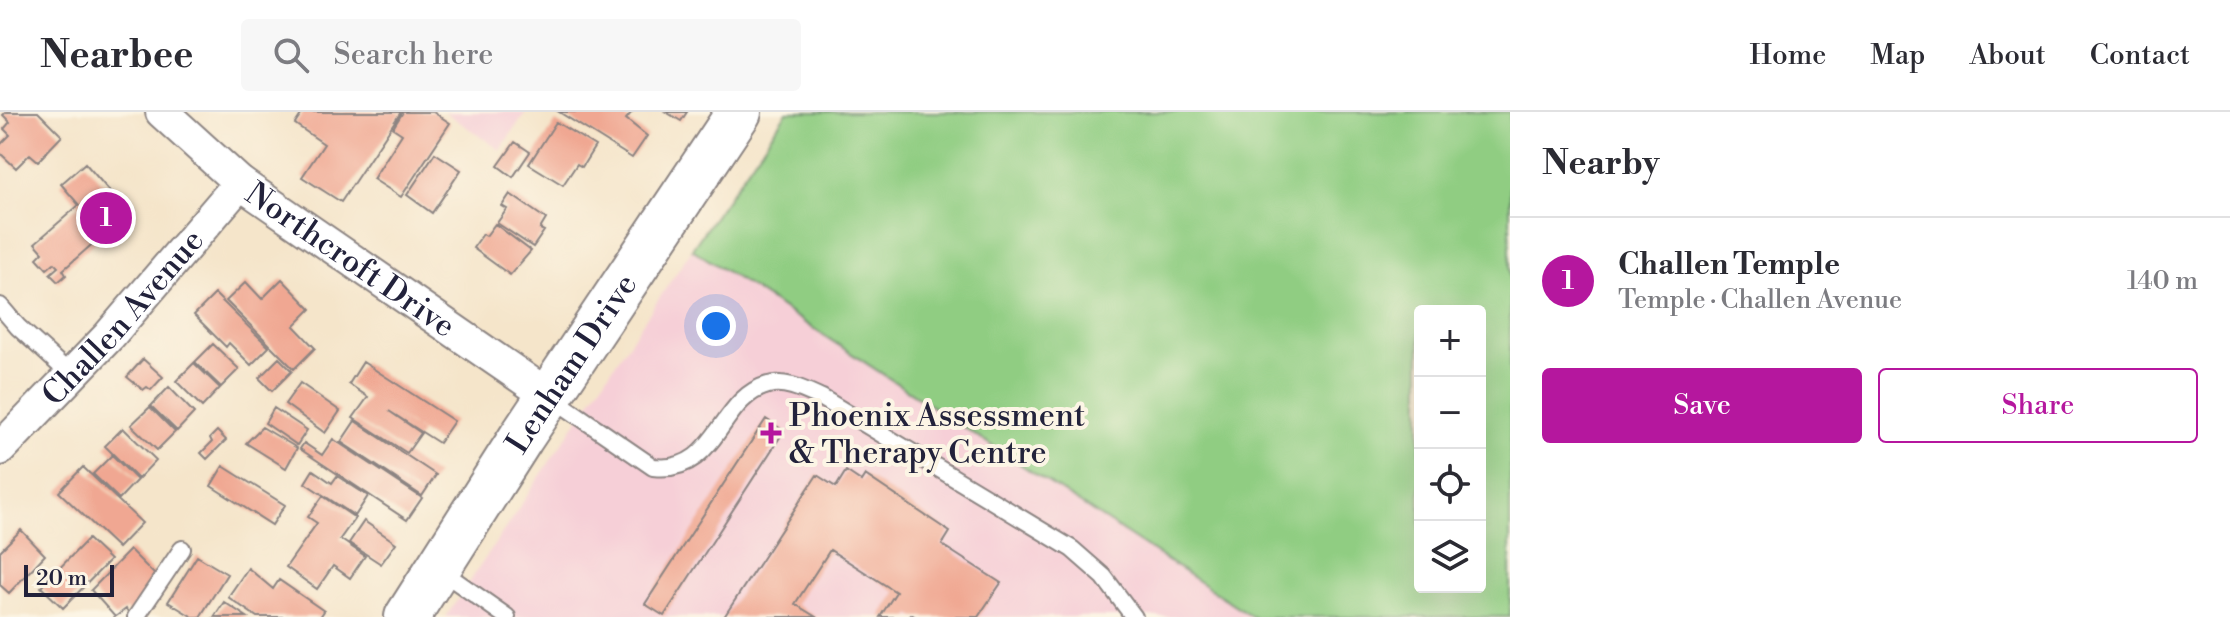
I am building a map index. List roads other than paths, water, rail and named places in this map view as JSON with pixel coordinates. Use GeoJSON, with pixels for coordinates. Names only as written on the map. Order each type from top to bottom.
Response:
{"type":"FeatureCollection","features":[{"type":"Feature","properties":{"kind":"street","name":"Northcroft Drive"},"geometry":{"type":"LineString","coordinates":[[162,112],[240,183],[549,396]]}},
{"type":"Feature","properties":{"kind":"street","name":"Lenham Drive"},"geometry":{"type":"LineString","coordinates":[[407,617],[549,396],[739,112]]}},
{"type":"Feature","properties":{"kind":"street","name":"Challen Avenue"},"geometry":{"type":"LineString","coordinates":[[0,449],[109,336],[240,183]]}},
{"type":"Feature","properties":{"kind":"lane"},"geometry":{"type":"LineString","coordinates":[[0,306],[18,327],[71,375]]}},
{"type":"Feature","properties":{"kind":"lane"},"geometry":{"type":"LineString","coordinates":[[549,396],[653,467],[668,469],[703,453],[750,394],[769,384],[795,387],[822,398],[1072,549],[1104,577],[1134,617]]}},
{"type":"Feature","properties":{"kind":"lane"},"geometry":{"type":"LineString","coordinates":[[136,617],[182,549]]}},
{"type":"Feature","properties":{"kind":"lane"},"geometry":{"type":"LineString","coordinates":[[438,569],[507,617]]}},
{"type":"Feature","properties":{"kind":"place","name":"Challen Temple"},"geometry":{"type":"Point","coordinates":[106,218]}},
{"type":"Feature","properties":{"kind":"place","name":"Phoenix Assessment & Therapy Centre"},"geometry":{"type":"Point","coordinates":[771,433]}}]}
